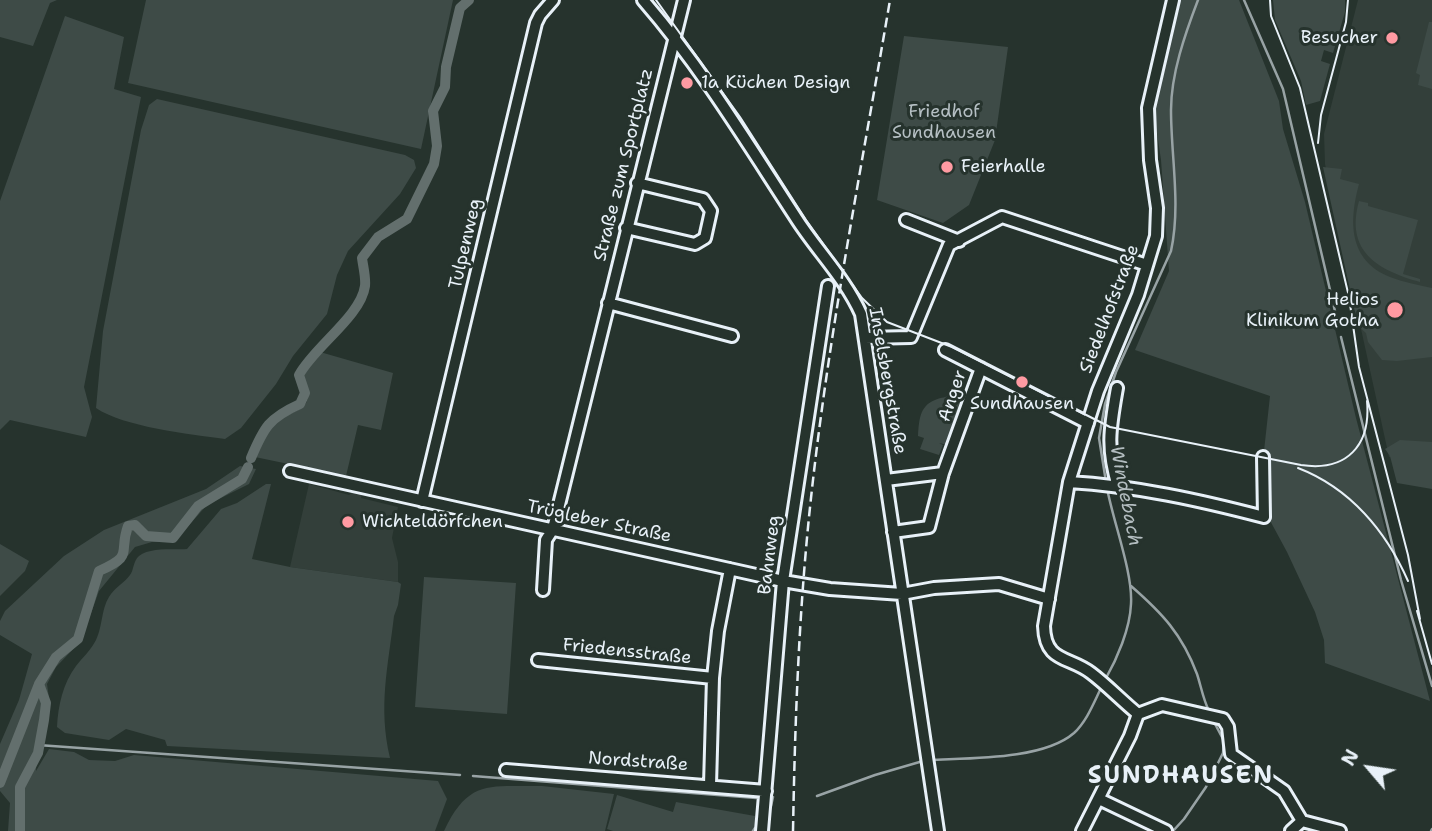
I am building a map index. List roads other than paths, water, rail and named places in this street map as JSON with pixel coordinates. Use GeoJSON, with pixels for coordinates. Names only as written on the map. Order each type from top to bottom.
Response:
{"type":"FeatureCollection","features":[{"type":"Feature","properties":{"kind":"street","name":"Tulpenweg"},"geometry":{"type":"LineString","coordinates":[[422,501],[536,23],[553,0]]}},
{"type":"Feature","properties":{"kind":"street","name":"Inselsbergstraße"},"geometry":{"type":"LineString","coordinates":[[643,0],[674,36],[725,106],[804,230],[847,286],[861,314],[938,831]]}},
{"type":"Feature","properties":{"kind":"street","name":"Straße zum Sportplatz"},"geometry":{"type":"LineString","coordinates":[[543,590],[547,540],[553,529],[684,0]]}},
{"type":"Feature","properties":{"kind":"street","name":"Siedelhofstraße"},"geometry":{"type":"LineString","coordinates":[[1138,714],[1089,671],[1058,658],[1048,645],[1044,626],[1069,482],[1111,358],[1138,295],[1156,236],[1157,216],[1150,160],[1149,98],[1173,0]]}},
{"type":"Feature","properties":{"kind":"street"},"geometry":{"type":"LineString","coordinates":[[626,228],[695,244],[705,238],[711,211],[703,198],[637,183]]}},
{"type":"Feature","properties":{"kind":"street"},"geometry":{"type":"LineString","coordinates":[[864,338],[911,337],[949,245],[1002,217],[1147,265]]}},
{"type":"Feature","properties":{"kind":"street"},"geometry":{"type":"LineString","coordinates":[[906,220],[959,241]]}},
{"type":"Feature","properties":{"kind":"street","name":"Bahnweg"},"geometry":{"type":"LineString","coordinates":[[762,831],[783,581],[828,286]]}},
{"type":"Feature","properties":{"kind":"street"},"geometry":{"type":"LineString","coordinates":[[608,303],[732,336]]}},
{"type":"Feature","properties":{"kind":"street","name":"Anger"},"geometry":{"type":"LineString","coordinates":[[893,532],[929,527],[943,473],[981,368],[945,350]]}},
{"type":"Feature","properties":{"kind":"street"},"geometry":{"type":"LineString","coordinates":[[981,368],[1088,423]]}},
{"type":"Feature","properties":{"kind":"street","name":"Siedelhofstraße"},"geometry":{"type":"LineString","coordinates":[[1111,486],[1109,432],[1117,388]]}},
{"type":"Feature","properties":{"kind":"street"},"geometry":{"type":"LineString","coordinates":[[1069,482],[1174,495],[1264,517],[1262,457]]}},
{"type":"Feature","properties":{"kind":"street","name":"Trügleber Straße"},"geometry":{"type":"LineString","coordinates":[[290,471],[783,581],[830,589],[902,594],[934,588],[999,584],[1049,599]]}},
{"type":"Feature","properties":{"kind":"street"},"geometry":{"type":"LineString","coordinates":[[886,480],[943,473]]}},
{"type":"Feature","properties":{"kind":"street"},"geometry":{"type":"LineString","coordinates":[[709,785],[713,678],[718,631],[730,569]]}},
{"type":"Feature","properties":{"kind":"street","name":"Friedensstraße"},"geometry":{"type":"LineString","coordinates":[[538,660],[713,678]]}},
{"type":"Feature","properties":{"kind":"street"},"geometry":{"type":"LineString","coordinates":[[1082,831],[1130,736],[1138,714],[1162,705],[1223,719],[1228,727],[1231,754],[1284,791],[1302,821],[1340,831]]}},
{"type":"Feature","properties":{"kind":"street","name":"Nordstraße"},"geometry":{"type":"LineString","coordinates":[[506,770],[766,791]]}},
{"type":"Feature","properties":{"kind":"street"},"geometry":{"type":"LineString","coordinates":[[1099,799],[1166,831]]}},
{"type":"Feature","properties":{"kind":"street"},"geometry":{"type":"LineString","coordinates":[[1291,831],[1302,821]]}},
{"type":"Feature","properties":{"kind":"waterway"},"geometry":{"type":"LineString","coordinates":[[251,458],[260,438],[274,419],[300,404],[305,393],[299,375],[362,297],[365,286],[362,258],[378,237],[407,219],[434,164],[437,146],[433,111],[445,87],[446,67],[460,8],[469,0]]}},
{"type":"Feature","properties":{"kind":"waterway","name":"Windebach"},"geometry":{"type":"LineString","coordinates":[[1106,482],[1099,438],[1105,404],[1116,372],[1171,251],[1175,216],[1171,128],[1173,82],[1198,0]]}},
{"type":"Feature","properties":{"kind":"waterway"},"geometry":{"type":"LineString","coordinates":[[1244,0],[1283,89],[1338,324]]}},
{"type":"Feature","properties":{"kind":"waterway"},"geometry":{"type":"LineString","coordinates":[[1341,337],[1401,580],[1432,686]]}},
{"type":"Feature","properties":{"kind":"waterway"},"geometry":{"type":"LineString","coordinates":[[20,831],[20,787],[38,753],[44,720],[46,703],[39,684],[56,657],[78,639],[99,571],[121,557],[128,526],[135,525],[146,536],[173,538],[198,506],[242,479],[248,467]]}},
{"type":"Feature","properties":{"kind":"waterway","name":"Windebach"},"geometry":{"type":"LineString","coordinates":[[1105,680],[1122,644],[1131,604],[1126,562],[1107,488]]}},
{"type":"Feature","properties":{"kind":"waterway"},"geometry":{"type":"LineString","coordinates":[[1131,586],[1162,615],[1185,647],[1209,711]]}},
{"type":"Feature","properties":{"kind":"waterway"},"geometry":{"type":"LineString","coordinates":[[0,783],[39,684]]}},
{"type":"Feature","properties":{"kind":"waterway","name":"Windebach"},"geometry":{"type":"LineString","coordinates":[[930,760],[1005,756],[1061,742],[1083,723],[1102,686]]}},
{"type":"Feature","properties":{"kind":"waterway"},"geometry":{"type":"LineString","coordinates":[[1173,831],[1206,787],[1223,753],[1224,741],[1213,720]]}},
{"type":"Feature","properties":{"kind":"waterway"},"geometry":{"type":"LineString","coordinates":[[38,745],[460,775]]}},
{"type":"Feature","properties":{"kind":"waterway","name":"Windebach"},"geometry":{"type":"LineString","coordinates":[[817,796],[923,761]]}},
{"type":"Feature","properties":{"kind":"waterway"},"geometry":{"type":"LineString","coordinates":[[473,776],[756,798]]}},
{"type":"Feature","properties":{"kind":"waterway","name":"Windebach"},"geometry":{"type":"LineString","coordinates":[[771,806],[773,797]]}},
{"type":"Feature","properties":{"kind":"tram line"},"geometry":{"type":"LineString","coordinates":[[656,0],[740,117],[806,220],[862,298],[887,322],[952,347],[1110,427],[1301,465],[1331,464],[1353,452],[1365,431],[1367,401]]}},
{"type":"Feature","properties":{"kind":"tram line"},"geometry":{"type":"LineString","coordinates":[[1270,0],[1271,16],[1300,88],[1349,297],[1359,367],[1408,555],[1420,619]]}},
{"type":"Feature","properties":{"kind":"tram line"},"geometry":{"type":"LineString","coordinates":[[1318,143],[1321,115],[1346,22],[1348,0]]}},
{"type":"Feature","properties":{"kind":"tram line"},"geometry":{"type":"LineString","coordinates":[[1298,468],[1334,487],[1364,513],[1389,545],[1408,581]]}},
{"type":"Feature","properties":{"kind":"tram line"},"geometry":{"type":"LineString","coordinates":[[1417,611],[1432,664]]}},
{"type":"Feature","properties":{"kind":"railway"},"geometry":{"type":"LineString","coordinates":[[793,831],[803,581],[818,435],[890,0]]}},
{"type":"Feature","properties":{"kind":"place","name":"Besucher"},"geometry":{"type":"Point","coordinates":[1392,38]}},
{"type":"Feature","properties":{"kind":"place","name":"1a Küchen Design"},"geometry":{"type":"Point","coordinates":[687,83]}},
{"type":"Feature","properties":{"kind":"place","name":"Feierhalle"},"geometry":{"type":"Point","coordinates":[947,167]}},
{"type":"Feature","properties":{"kind":"place","name":"Helios Klinikum Gotha"},"geometry":{"type":"Point","coordinates":[1395,310]}},
{"type":"Feature","properties":{"kind":"place","name":"Sundhausen"},"geometry":{"type":"Point","coordinates":[1022,382]}},
{"type":"Feature","properties":{"kind":"place","name":"Wichteldörfchen"},"geometry":{"type":"Point","coordinates":[348,522]}},
{"type":"Feature","properties":{"kind":"district","name":"SUNDHAUSEN"},"geometry":{"type":"Point","coordinates":[1181,777]}},
{"type":"Feature","properties":{"kind":"park label","name":"Friedhof Sundhausen"},"geometry":{"type":"Point","coordinates":[944,122]}}]}
